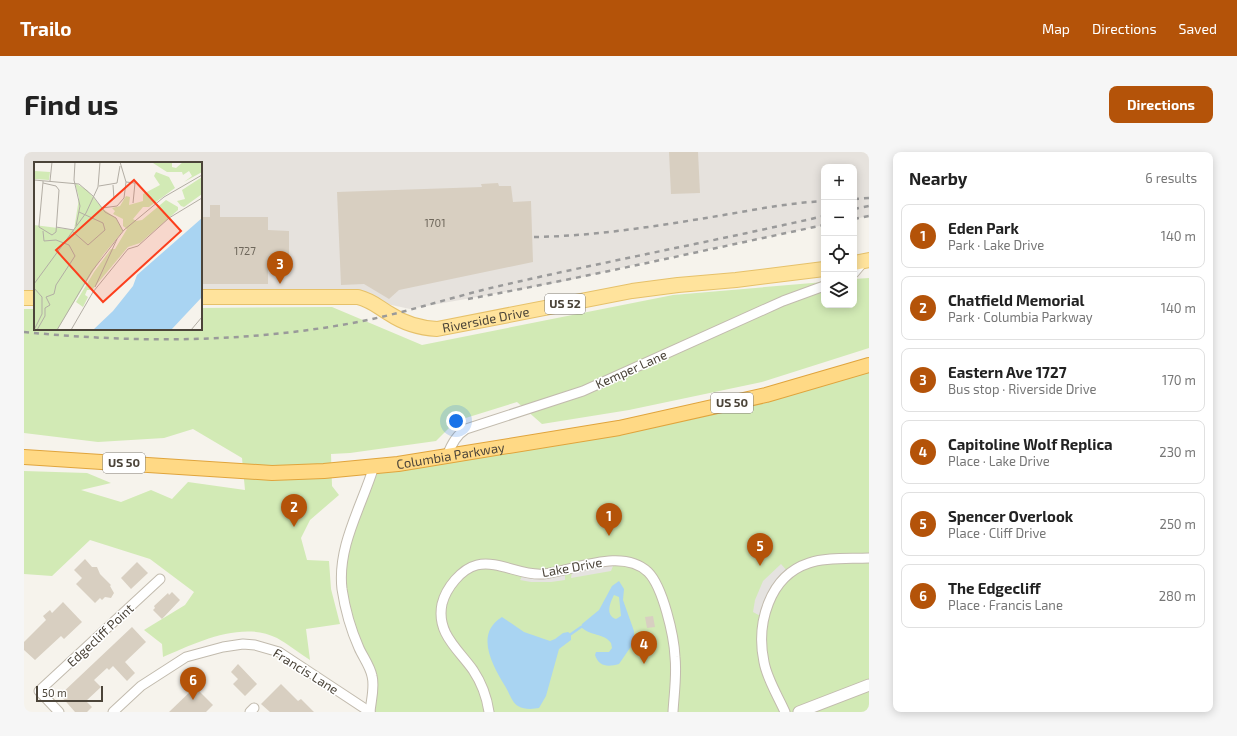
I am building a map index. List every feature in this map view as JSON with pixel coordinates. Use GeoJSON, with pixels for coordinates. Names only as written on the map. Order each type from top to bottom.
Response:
{"type":"FeatureCollection","features":[{"type":"Feature","properties":{"kind":"highway","name":"Columbia Parkway"},"geometry":{"type":"LineString","coordinates":[[24,457],[224,472],[272,473],[374,466],[447,456],[619,428],[766,395],[869,365]]}},
{"type":"Feature","properties":{"kind":"main road","name":"Riverside Drive"},"geometry":{"type":"LineString","coordinates":[[202,297],[358,296],[373,301],[402,321],[420,328],[437,329],[632,291],[821,269]]}},
{"type":"Feature","properties":{"kind":"street"},"geometry":{"type":"LineString","coordinates":[[855,272],[862,262]]}},
{"type":"Feature","properties":{"kind":"street","name":"Kemper Lane"},"geometry":{"type":"LineString","coordinates":[[447,456],[451,445],[461,432],[466,429],[583,391],[783,301],[821,287]]}},
{"type":"Feature","properties":{"kind":"street"},"geometry":{"type":"LineString","coordinates":[[370,712],[373,690],[372,676],[357,642],[349,618],[342,582],[345,546],[367,491],[374,466]]}},
{"type":"Feature","properties":{"kind":"street"},"geometry":{"type":"LineString","coordinates":[[785,712],[764,662],[762,634],[767,607],[778,586],[789,573],[808,564],[821,561],[869,558]]}},
{"type":"Feature","properties":{"kind":"street","name":"Lake Drive"},"geometry":{"type":"LineString","coordinates":[[489,712],[483,689],[473,670],[452,646],[443,629],[441,615],[442,602],[453,582],[466,570],[477,565],[488,564],[524,573],[541,574],[588,563],[615,561],[636,564],[648,572],[663,600],[675,657],[673,712]]}},
{"type":"Feature","properties":{"kind":"street","name":"Edgecliff Point"},"geometry":{"type":"LineString","coordinates":[[59,712],[39,691],[160,579]]}},
{"type":"Feature","properties":{"kind":"street","name":"Francis Lane"},"geometry":{"type":"LineString","coordinates":[[113,712],[141,686],[186,657],[243,644],[256,645],[279,652],[370,712]]}},
{"type":"Feature","properties":{"kind":"street"},"geometry":{"type":"LineString","coordinates":[[800,712],[869,685]]}},
{"type":"Feature","properties":{"kind":"shaded area"},"geometry":{"type":"Polygon","coordinates":[[[24,152],[869,152],[869,216],[857,218],[857,164],[821,164],[821,226],[642,263],[566,281],[410,309],[373,301],[202,297],[202,162],[34,162],[34,298],[24,298],[24,152]]]}},
{"type":"Feature","properties":{"kind":"shaded area"},"geometry":{"type":"Polygon","coordinates":[[[615,561],[611,571],[571,578],[572,572],[565,573],[565,580],[551,582],[531,582],[520,580],[524,573],[615,561]]]}},
{"type":"Feature","properties":{"kind":"shaded area"},"geometry":{"type":"Polygon","coordinates":[[[781,564],[789,573],[764,618],[753,612],[755,600],[763,581],[781,564]]]}},
{"type":"Feature","properties":{"kind":"green space"},"geometry":{"type":"Polygon","coordinates":[[[869,278],[869,348],[762,382],[629,410],[542,424],[517,402],[456,421],[436,441],[350,453],[331,454],[332,486],[339,495],[310,520],[301,538],[307,560],[329,561],[331,589],[340,624],[306,629],[310,660],[277,638],[263,633],[249,631],[234,632],[204,640],[163,657],[162,644],[144,630],[185,605],[194,592],[150,559],[90,540],[52,576],[24,574],[24,471],[87,473],[111,483],[81,490],[121,502],[151,490],[172,499],[188,482],[245,490],[242,458],[193,429],[164,438],[98,442],[24,433],[24,309],[34,309],[34,330],[202,330],[202,308],[332,307],[422,345],[673,295],[821,282],[821,308],[857,308],[857,279],[869,278]]]}},
{"type":"Feature","properties":{"kind":"green space"},"geometry":{"type":"Polygon","coordinates":[[[869,365],[869,712],[370,712],[373,690],[349,618],[343,564],[374,466],[619,428],[869,365]]]}},
{"type":"Feature","properties":{"kind":"water"},"geometry":{"type":"Polygon","coordinates":[[[619,581],[624,589],[623,600],[634,631],[634,642],[619,664],[608,666],[601,664],[595,655],[596,652],[609,652],[612,648],[611,643],[605,638],[588,632],[581,627],[582,624],[599,610],[612,586],[619,581]],[[614,595],[609,608],[610,615],[616,619],[621,616],[619,597],[614,595]]]}},
{"type":"Feature","properties":{"kind":"water"},"geometry":{"type":"Polygon","coordinates":[[[502,617],[524,632],[550,641],[563,633],[568,632],[571,634],[571,640],[559,649],[546,696],[539,708],[526,709],[516,705],[491,660],[487,641],[489,632],[494,624],[502,617]]]}},
{"type":"Feature","properties":{"kind":"building"},"geometry":{"type":"Polygon","coordinates":[[[669,152],[698,152],[700,193],[671,194],[669,152]]]}},
{"type":"Feature","properties":{"kind":"building"},"geometry":{"type":"Polygon","coordinates":[[[498,183],[499,186],[511,186],[513,202],[531,201],[533,262],[399,290],[389,299],[364,284],[341,285],[337,192],[482,187],[481,184],[498,183]]]}},
{"type":"Feature","properties":{"kind":"building"},"geometry":{"type":"Polygon","coordinates":[[[210,205],[220,205],[220,217],[268,217],[268,230],[289,231],[289,263],[268,263],[268,284],[202,284],[202,217],[210,217],[210,205]]]}},
{"type":"Feature","properties":{"kind":"building"},"geometry":{"type":"Polygon","coordinates":[[[85,559],[92,567],[97,567],[100,574],[111,585],[110,586],[114,593],[111,598],[105,597],[102,600],[100,598],[95,603],[76,584],[82,578],[74,570],[85,559]]]}},
{"type":"Feature","properties":{"kind":"building"},"geometry":{"type":"Polygon","coordinates":[[[137,562],[148,573],[131,589],[121,578],[137,562]]]}},
{"type":"Feature","properties":{"kind":"building"},"geometry":{"type":"Polygon","coordinates":[[[172,592],[180,600],[162,619],[153,610],[155,608],[154,606],[168,593],[169,595],[172,592]]]}},
{"type":"Feature","properties":{"kind":"building"},"geometry":{"type":"Polygon","coordinates":[[[63,602],[82,622],[64,639],[61,636],[35,660],[24,650],[24,642],[46,620],[43,616],[50,610],[52,613],[63,602]]]}},
{"type":"Feature","properties":{"kind":"building"},"geometry":{"type":"Polygon","coordinates":[[[653,616],[655,627],[647,628],[645,617],[653,616]]]}},
{"type":"Feature","properties":{"kind":"building"},"geometry":{"type":"Polygon","coordinates":[[[132,627],[146,642],[125,662],[135,673],[127,681],[113,666],[109,670],[107,668],[94,680],[101,687],[86,701],[92,707],[87,712],[75,712],[60,695],[132,627]]]}},
{"type":"Feature","properties":{"kind":"building"},"geometry":{"type":"Polygon","coordinates":[[[238,664],[257,684],[245,696],[233,684],[238,679],[231,672],[238,664]]]}},
{"type":"Feature","properties":{"kind":"building"},"geometry":{"type":"Polygon","coordinates":[[[281,684],[298,701],[301,699],[314,712],[270,712],[261,704],[281,684]]]}},
{"type":"Feature","properties":{"kind":"building"},"geometry":{"type":"Polygon","coordinates":[[[195,687],[213,705],[206,712],[169,712],[195,687]]]}},
{"type":"Feature","properties":{"kind":"waterway"},"geometry":{"type":"LineString","coordinates":[[571,634],[581,627]]}},
{"type":"Feature","properties":{"kind":"railway"},"geometry":{"type":"LineString","coordinates":[[857,199],[869,198]]}},
{"type":"Feature","properties":{"kind":"railway"},"geometry":{"type":"LineString","coordinates":[[534,237],[580,235],[626,230],[784,205],[821,201]]}},
{"type":"Feature","properties":{"kind":"railway"},"geometry":{"type":"LineString","coordinates":[[857,208],[869,206]]}},
{"type":"Feature","properties":{"kind":"railway"},"geometry":{"type":"LineString","coordinates":[[857,218],[869,216]]}},
{"type":"Feature","properties":{"kind":"railway"},"geometry":{"type":"LineString","coordinates":[[24,332],[107,338],[191,339],[275,334],[316,329],[377,318],[508,284],[821,217]]}},
{"type":"Feature","properties":{"kind":"railway"},"geometry":{"type":"LineString","coordinates":[[468,299],[602,273],[821,226]]}},
{"type":"Feature","properties":{"kind":"place","name":"Eastern Ave 1727"},"geometry":{"type":"Point","coordinates":[280,284]}},
{"type":"Feature","properties":{"kind":"place","name":"Chatfield Memorial"},"geometry":{"type":"Point","coordinates":[294,527]}},
{"type":"Feature","properties":{"kind":"place","name":"Eden Park"},"geometry":{"type":"Point","coordinates":[609,536]}},
{"type":"Feature","properties":{"kind":"place","name":"Spencer Overlook"},"geometry":{"type":"Point","coordinates":[760,566]}},
{"type":"Feature","properties":{"kind":"place","name":"Capitoline Wolf Replica"},"geometry":{"type":"Point","coordinates":[644,664]}},
{"type":"Feature","properties":{"kind":"place","name":"The Edgecliff"},"geometry":{"type":"Point","coordinates":[193,700]}}]}
